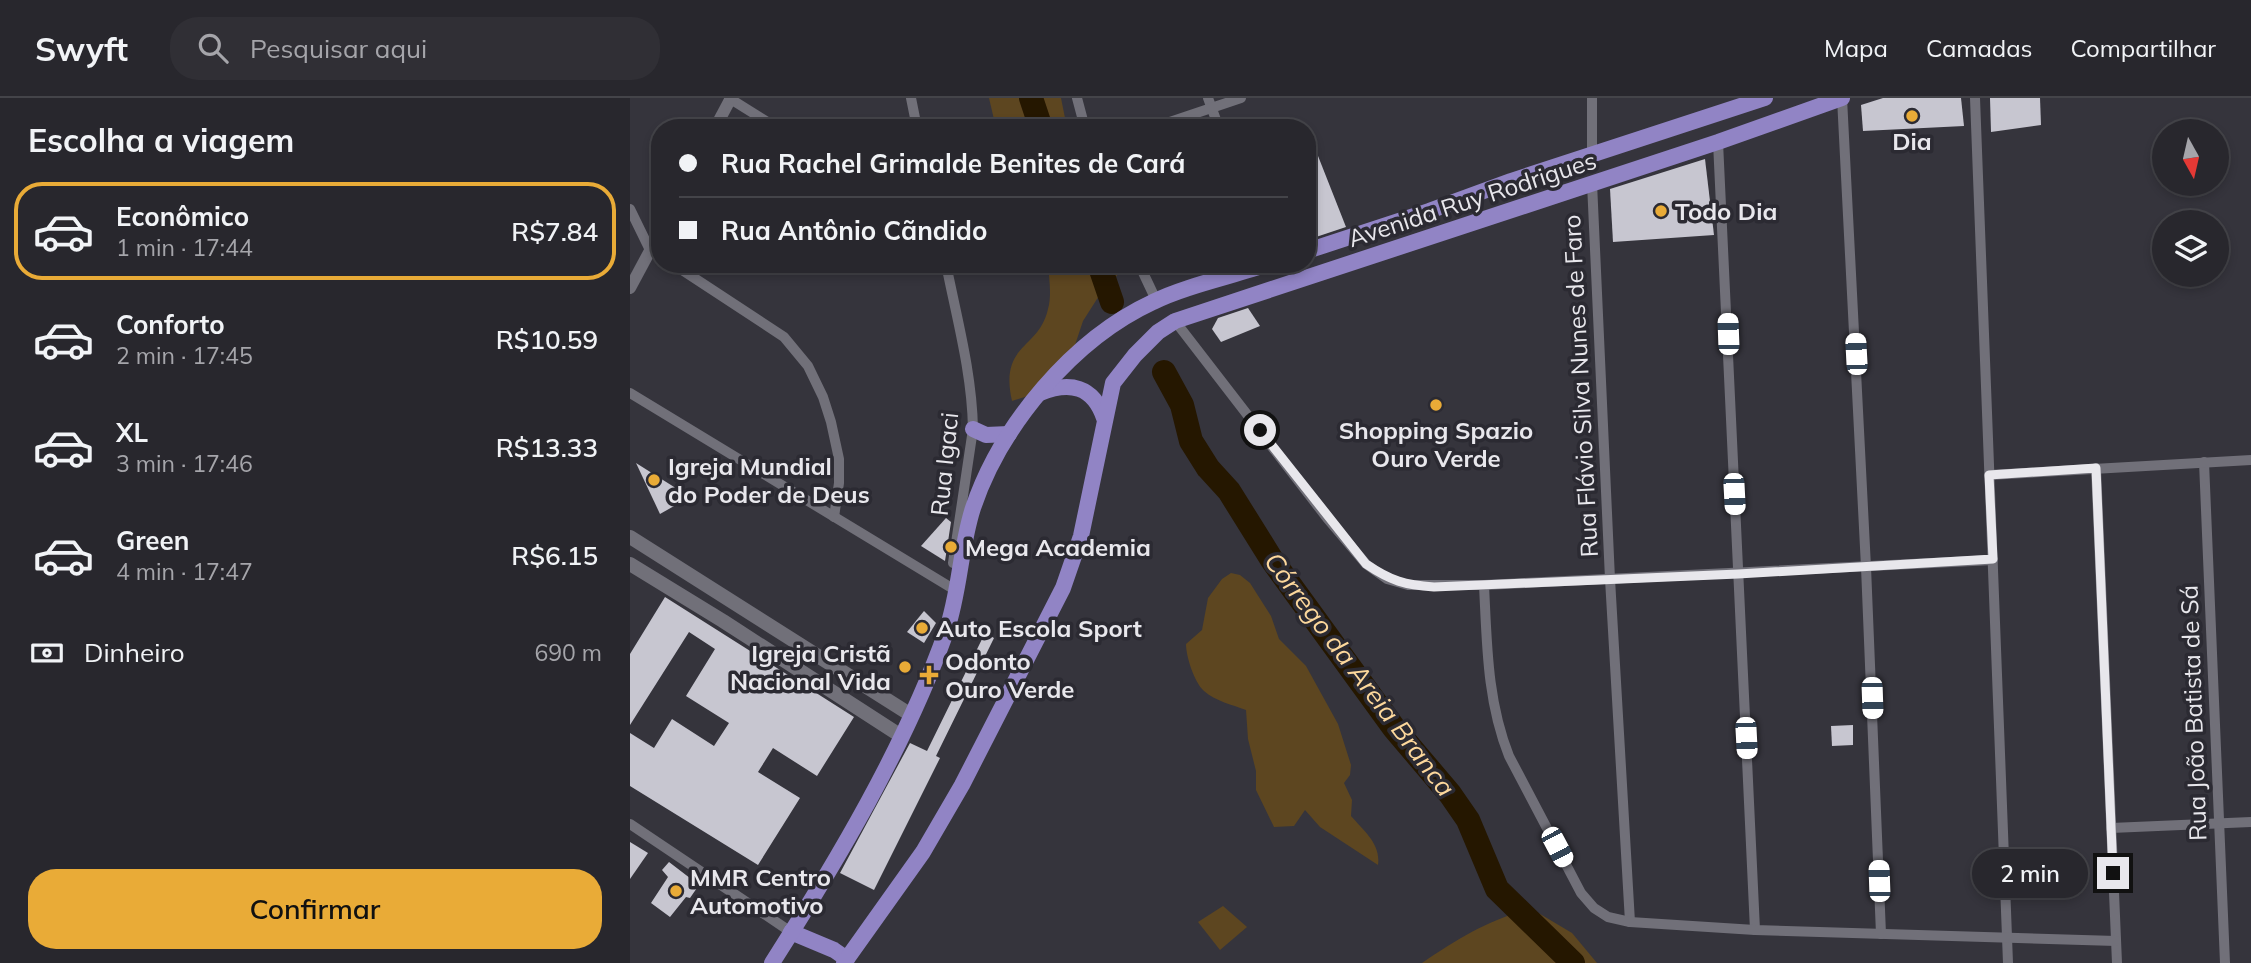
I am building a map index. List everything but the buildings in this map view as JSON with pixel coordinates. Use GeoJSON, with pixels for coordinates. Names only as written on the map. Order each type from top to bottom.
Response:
{"type":"FeatureCollection","features":[{"type":"Feature","properties":{"kind":"main road","name":"Avenida Ruy Rodrigues"},"geometry":{"type":"LineString","coordinates":[[1316,248],[1592,154],[1719,106],[1765,98]]}},
{"type":"Feature","properties":{"kind":"main road","name":"Avenida Ruy Rodrigues"},"geometry":{"type":"LineString","coordinates":[[845,961],[923,852],[961,785],[1063,588],[1081,536],[1113,383],[1158,332],[1175,321],[1718,142],[1842,98]]}},
{"type":"Feature","properties":{"kind":"main road"},"geometry":{"type":"LineString","coordinates":[[1592,154],[1592,183]]}},
{"type":"Feature","properties":{"kind":"main road"},"geometry":{"type":"LineString","coordinates":[[772,963],[829,873],[911,715],[946,633],[953,588],[974,507],[1009,434],[1040,393],[1078,353],[1119,321],[1156,300],[1240,273]]}},
{"type":"Feature","properties":{"kind":"main road"},"geometry":{"type":"LineString","coordinates":[[1156,300],[1167,307],[1175,321]]}},
{"type":"Feature","properties":{"kind":"main road"},"geometry":{"type":"LineString","coordinates":[[1040,393],[1063,387],[1077,388],[1093,396],[1100,405],[1104,418]]}},
{"type":"Feature","properties":{"kind":"main road"},"geometry":{"type":"LineString","coordinates":[[973,429],[986,435],[1009,434]]}},
{"type":"Feature","properties":{"kind":"main road"},"geometry":{"type":"LineString","coordinates":[[630,537],[911,715]]}},
{"type":"Feature","properties":{"kind":"main road"},"geometry":{"type":"LineString","coordinates":[[630,564],[716,616],[901,736]]}},
{"type":"Feature","properties":{"kind":"main road"},"geometry":{"type":"LineString","coordinates":[[689,599],[704,583]]}},
{"type":"Feature","properties":{"kind":"main road"},"geometry":{"type":"LineString","coordinates":[[791,932],[834,950],[845,961]]}},
{"type":"Feature","properties":{"kind":"street"},"geometry":{"type":"LineString","coordinates":[[720,119],[730,98],[762,119]]}},
{"type":"Feature","properties":{"kind":"street"},"geometry":{"type":"LineString","coordinates":[[911,98],[915,119]]}},
{"type":"Feature","properties":{"kind":"street"},"geometry":{"type":"LineString","coordinates":[[1077,98],[1083,119]]}},
{"type":"Feature","properties":{"kind":"street"},"geometry":{"type":"LineString","coordinates":[[1173,119],[1210,103],[1241,98]]}},
{"type":"Feature","properties":{"kind":"street"},"geometry":{"type":"LineString","coordinates":[[1591,98],[1592,154]]}},
{"type":"Feature","properties":{"kind":"street"},"geometry":{"type":"LineString","coordinates":[[1842,98],[1881,933]]}},
{"type":"Feature","properties":{"kind":"street"},"geometry":{"type":"LineString","coordinates":[[1975,98],[2008,963]]}},
{"type":"Feature","properties":{"kind":"street"},"geometry":{"type":"LineString","coordinates":[[1718,142],[1755,930]]}},
{"type":"Feature","properties":{"kind":"street","name":"Rua Flávio Silva Nunes de Faro"},"geometry":{"type":"LineString","coordinates":[[1592,183],[1610,579],[1630,922]]}},
{"type":"Feature","properties":{"kind":"street"},"geometry":{"type":"LineString","coordinates":[[630,209],[651,246]]}},
{"type":"Feature","properties":{"kind":"street"},"geometry":{"type":"LineString","coordinates":[[630,288],[651,259]]}},
{"type":"Feature","properties":{"kind":"street"},"geometry":{"type":"LineString","coordinates":[[687,273],[784,337],[808,366],[827,409],[839,459],[834,517]]}},
{"type":"Feature","properties":{"kind":"street","name":"Rua Igaci"},"geometry":{"type":"LineString","coordinates":[[948,273],[967,369],[973,429],[953,588]]}},
{"type":"Feature","properties":{"kind":"street"},"geometry":{"type":"LineString","coordinates":[[1143,273],[1156,300]]}},
{"type":"Feature","properties":{"kind":"street"},"geometry":{"type":"LineString","coordinates":[[1175,321],[1327,518],[1366,564],[1387,579],[1408,585],[1484,586],[1993,559]]}},
{"type":"Feature","properties":{"kind":"street"},"geometry":{"type":"LineString","coordinates":[[630,393],[953,588]]}},
{"type":"Feature","properties":{"kind":"street"},"geometry":{"type":"LineString","coordinates":[[1989,475],[2251,460]]}},
{"type":"Feature","properties":{"kind":"street","name":"Rua João Batista de Sá"},"geometry":{"type":"LineString","coordinates":[[2204,462],[2225,963]]}},
{"type":"Feature","properties":{"kind":"street"},"geometry":{"type":"LineString","coordinates":[[2096,468],[2117,963]]}},
{"type":"Feature","properties":{"kind":"street"},"geometry":{"type":"LineString","coordinates":[[1484,586],[1494,707],[1509,756],[1581,893],[1594,908],[1608,917],[1630,922],[1755,930],[2116,941]]}},
{"type":"Feature","properties":{"kind":"street"},"geometry":{"type":"LineString","coordinates":[[2110,828],[2251,822]]}},
{"type":"Feature","properties":{"kind":"street"},"geometry":{"type":"LineString","coordinates":[[630,824],[791,932]]}},
{"type":"Feature","properties":{"kind":"shaded area"},"geometry":{"type":"Polygon","coordinates":[[[989,98],[1061,98],[1065,119],[994,119],[989,98]]]}},
{"type":"Feature","properties":{"kind":"shaded area"},"geometry":{"type":"Polygon","coordinates":[[[1049,273],[1119,273],[1083,321],[1075,345],[1063,363],[1031,395],[1012,401],[1009,382],[1011,368],[1015,357],[1037,333],[1043,322],[1050,292],[1049,273]]]}},
{"type":"Feature","properties":{"kind":"shaded area"},"geometry":{"type":"Polygon","coordinates":[[[1231,573],[1240,575],[1250,583],[1271,616],[1279,639],[1306,666],[1338,724],[1351,765],[1350,775],[1344,783],[1352,800],[1351,816],[1374,844],[1378,865],[1320,827],[1305,810],[1294,826],[1274,827],[1256,790],[1256,771],[1248,739],[1246,710],[1213,697],[1197,682],[1189,662],[1186,644],[1202,630],[1208,598],[1222,579],[1231,573]]]}},
{"type":"Feature","properties":{"kind":"shaded area"},"geometry":{"type":"Polygon","coordinates":[[[1223,906],[1247,927],[1220,950],[1198,922],[1223,906]]]}},
{"type":"Feature","properties":{"kind":"shaded area"},"geometry":{"type":"Polygon","coordinates":[[[1530,908],[1572,933],[1597,963],[1422,963],[1474,931],[1530,908]]]}},
{"type":"Feature","properties":{"kind":"waterway","name":"Córrego da Areia Branca"},"geometry":{"type":"LineString","coordinates":[[1031,98],[1038,119]]}},
{"type":"Feature","properties":{"kind":"waterway","name":"Córrego da Areia Branca"},"geometry":{"type":"LineString","coordinates":[[1102,273],[1112,302]]}},
{"type":"Feature","properties":{"kind":"waterway","name":"Córrego da Areia Branca"},"geometry":{"type":"LineString","coordinates":[[1164,372],[1182,405],[1191,441],[1208,468],[1229,491],[1272,560],[1394,728],[1450,794],[1468,820],[1497,889],[1573,963]]}},
{"type":"Feature","properties":{"kind":"place","name":"Dia"},"geometry":{"type":"Point","coordinates":[1912,116]}},
{"type":"Feature","properties":{"kind":"place","name":"Todo Dia"},"geometry":{"type":"Point","coordinates":[1661,211]}},
{"type":"Feature","properties":{"kind":"place","name":"Shopping Spazio Ouro Verde"},"geometry":{"type":"Point","coordinates":[1436,405]}},
{"type":"Feature","properties":{"kind":"place","name":"Igreja Mundial do Poder de Deus"},"geometry":{"type":"Point","coordinates":[654,480]}},
{"type":"Feature","properties":{"kind":"place","name":"Mega Academia"},"geometry":{"type":"Point","coordinates":[951,547]}},
{"type":"Feature","properties":{"kind":"place","name":"Auto Escola Sport"},"geometry":{"type":"Point","coordinates":[922,628]}},
{"type":"Feature","properties":{"kind":"place","name":"Igreja Cristã Nacional Vida"},"geometry":{"type":"Point","coordinates":[905,667]}},
{"type":"Feature","properties":{"kind":"place","name":"Odonto Ouro Verde"},"geometry":{"type":"Point","coordinates":[929,675]}},
{"type":"Feature","properties":{"kind":"place","name":"MMR Centro Automotivo"},"geometry":{"type":"Point","coordinates":[676,891]}},
{"type":"Feature","properties":{"kind":"route"},"geometry":{"type":"LineString","coordinates":[[1260,430],[1366,564],[1387,579],[1408,585],[1434,587],[1738,574],[1993,559],[1989,475],[2096,468],[2113,873]]}}]}
